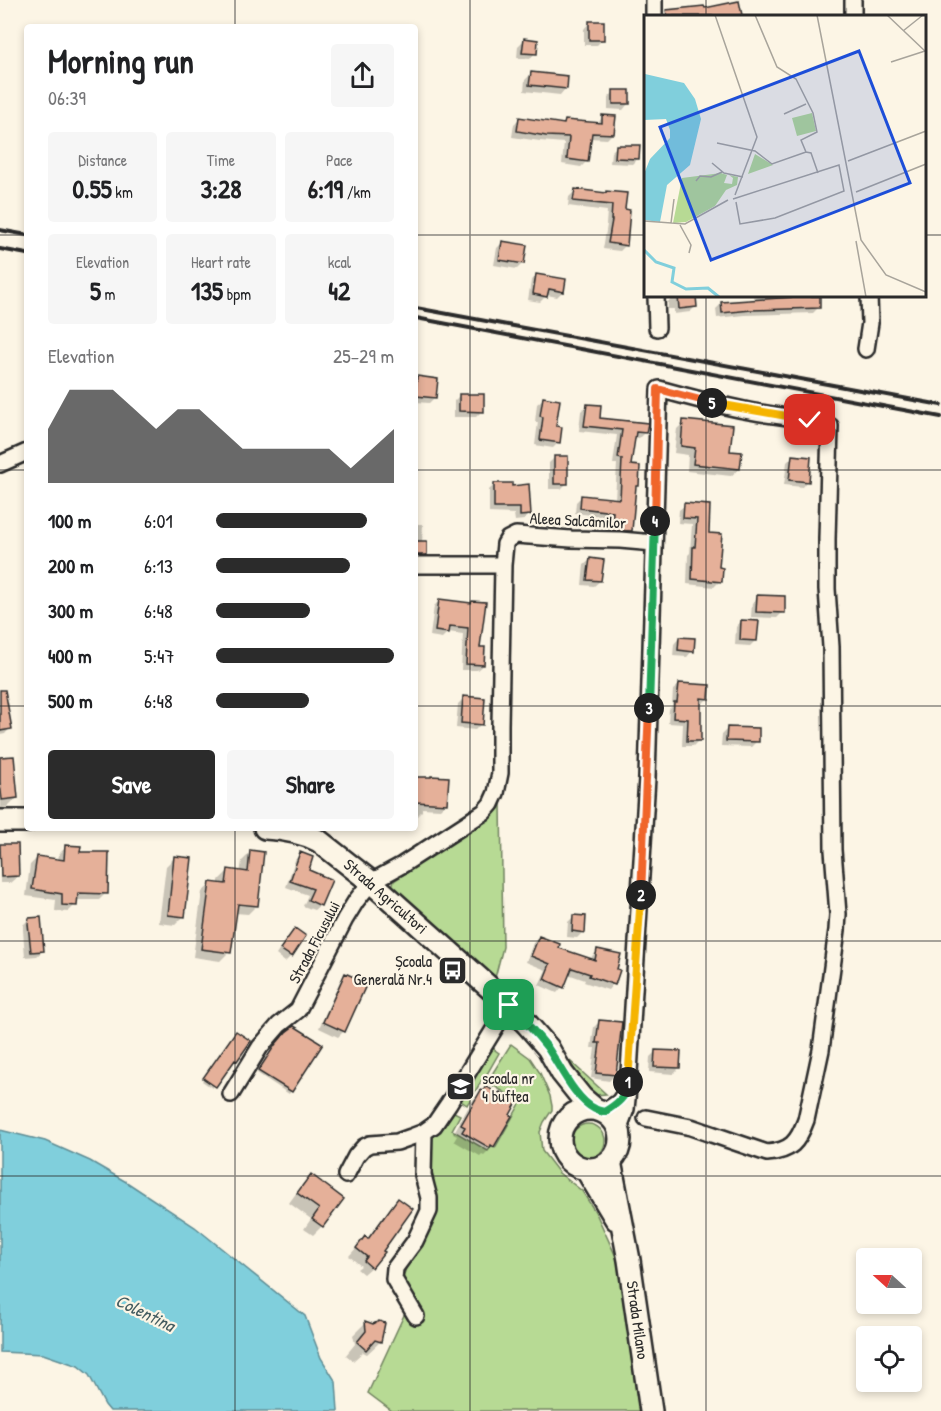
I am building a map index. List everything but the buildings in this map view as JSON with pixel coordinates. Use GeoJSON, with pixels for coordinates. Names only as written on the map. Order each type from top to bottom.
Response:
{"type":"FeatureCollection","features":[{"type":"Feature","properties":{"kind":"main road"},"geometry":{"type":"LineString","coordinates":[[0,821],[24,822]]}},
{"type":"Feature","properties":{"kind":"main road","name":"Strada Agricultori"},"geometry":{"type":"LineString","coordinates":[[290,831],[319,841],[371,882],[509,1005],[548,1048],[562,1073],[582,1098],[599,1111]]}},
{"type":"Feature","properties":{"kind":"main road","name":"Strada Agricultori"},"geometry":{"type":"LineString","coordinates":[[562,1073],[569,1118]]}},
{"type":"Feature","properties":{"kind":"main road"},"geometry":{"type":"LineString","coordinates":[[580,1111],[599,1111],[613,1119],[619,1128],[620,1146],[616,1154],[603,1166],[586,1169],[577,1166],[564,1154],[560,1137],[562,1128],[569,1118],[580,1111]]}},
{"type":"Feature","properties":{"kind":"main road","name":"Strada Milano"},"geometry":{"type":"LineString","coordinates":[[610,1161],[633,1281],[651,1411]]}},
{"type":"Feature","properties":{"kind":"main road","name":"Strada Milano"},"geometry":{"type":"LineString","coordinates":[[586,1169],[623,1229]]}},
{"type":"Feature","properties":{"kind":"street"},"geometry":{"type":"LineString","coordinates":[[853,15],[854,0]]}},
{"type":"Feature","properties":{"kind":"street"},"geometry":{"type":"LineString","coordinates":[[656,297],[657,328]]}},
{"type":"Feature","properties":{"kind":"street"},"geometry":{"type":"LineString","coordinates":[[866,350],[870,323],[869,297]]}},
{"type":"Feature","properties":{"kind":"street"},"geometry":{"type":"LineString","coordinates":[[619,1128],[626,1109],[628,1089],[647,778],[658,389],[708,403],[810,420],[830,426],[827,579],[831,647],[833,850],[838,914],[821,1050],[806,1120],[793,1144],[786,1149],[767,1153],[691,1127],[646,1118]]}},
{"type":"Feature","properties":{"kind":"street"},"geometry":{"type":"LineString","coordinates":[[0,464],[24,453]]}},
{"type":"Feature","properties":{"kind":"street","name":"Aleea Salcâmilor"},"geometry":{"type":"LineString","coordinates":[[503,565],[505,544],[508,539],[516,535],[654,543]]}},
{"type":"Feature","properties":{"kind":"street"},"geometry":{"type":"LineString","coordinates":[[418,565],[503,565]]}},
{"type":"Feature","properties":{"kind":"street","name":"Strada Ficusului"},"geometry":{"type":"LineString","coordinates":[[231,1094],[260,1047],[279,1025],[298,1010],[345,919],[371,882],[402,865],[484,812],[491,804],[500,773],[503,565]]}},
{"type":"Feature","properties":{"kind":"street"},"geometry":{"type":"LineString","coordinates":[[346,1175],[356,1156],[364,1147],[370,1144],[397,1142],[424,1132],[434,1125],[509,1005]]}},
{"type":"Feature","properties":{"kind":"street"},"geometry":{"type":"LineString","coordinates":[[599,1111],[614,1106],[628,1089]]}},
{"type":"Feature","properties":{"kind":"street"},"geometry":{"type":"LineString","coordinates":[[416,1316],[394,1279],[395,1268],[415,1241],[429,1211],[429,1198],[423,1175],[424,1132]]}},
{"type":"Feature","properties":{"kind":"green space"},"geometry":{"type":"Polygon","coordinates":[[[501,803],[503,947],[495,978],[392,886],[394,881],[474,827],[501,803]]]}},
{"type":"Feature","properties":{"kind":"green space"},"geometry":{"type":"Polygon","coordinates":[[[511,1044],[530,1058],[540,1073],[550,1096],[552,1110],[540,1132],[542,1151],[559,1173],[582,1191],[596,1213],[617,1259],[639,1411],[392,1411],[368,1393],[405,1313],[414,1307],[402,1282],[434,1205],[434,1181],[428,1166],[428,1137],[452,1111],[460,1115],[452,1130],[488,1151],[491,1147],[495,1148],[521,1102],[487,1082],[511,1044]]]}},
{"type":"Feature","properties":{"kind":"green space"},"geometry":{"type":"Polygon","coordinates":[[[492,1048],[499,1053],[467,1105],[461,1101],[492,1048]]]}},
{"type":"Feature","properties":{"kind":"green space"},"geometry":{"type":"Polygon","coordinates":[[[570,1061],[606,1094],[595,1095],[588,1090],[570,1061]]]}},
{"type":"Feature","properties":{"kind":"green space"},"geometry":{"type":"Polygon","coordinates":[[[588,1124],[600,1129],[605,1141],[600,1153],[588,1158],[576,1153],[571,1141],[576,1129],[588,1124]]]}},
{"type":"Feature","properties":{"kind":"water","name":"Colentina"},"geometry":{"type":"Polygon","coordinates":[[[0,1130],[45,1141],[90,1161],[128,1183],[195,1227],[305,1316],[321,1358],[336,1382],[338,1411],[110,1411],[89,1375],[78,1366],[43,1354],[0,1352],[0,1130]]]}},
{"type":"Feature","properties":{"kind":"railway"},"geometry":{"type":"LineString","coordinates":[[0,230],[24,234]]}},
{"type":"Feature","properties":{"kind":"railway"},"geometry":{"type":"LineString","coordinates":[[0,249],[24,253]]}},
{"type":"Feature","properties":{"kind":"railway"},"geometry":{"type":"LineString","coordinates":[[418,308],[941,405]]}},
{"type":"Feature","properties":{"kind":"railway"},"geometry":{"type":"LineString","coordinates":[[418,318],[941,417]]}},
{"type":"Feature","properties":{"kind":"place","name":"Școala Generală Nr.4"},"geometry":{"type":"Point","coordinates":[453,970]}},
{"type":"Feature","properties":{"kind":"place","name":"scoala nr 4 buftea"},"geometry":{"type":"Point","coordinates":[461,1087]}},
{"type":"Feature","properties":{"kind":"route"},"geometry":{"type":"LineString","coordinates":[[509,1005],[548,1048],[562,1073],[582,1098],[595,1109],[604,1112],[619,1102],[628,1089],[641,894],[647,778],[658,389],[708,403],[810,420]]}}]}
